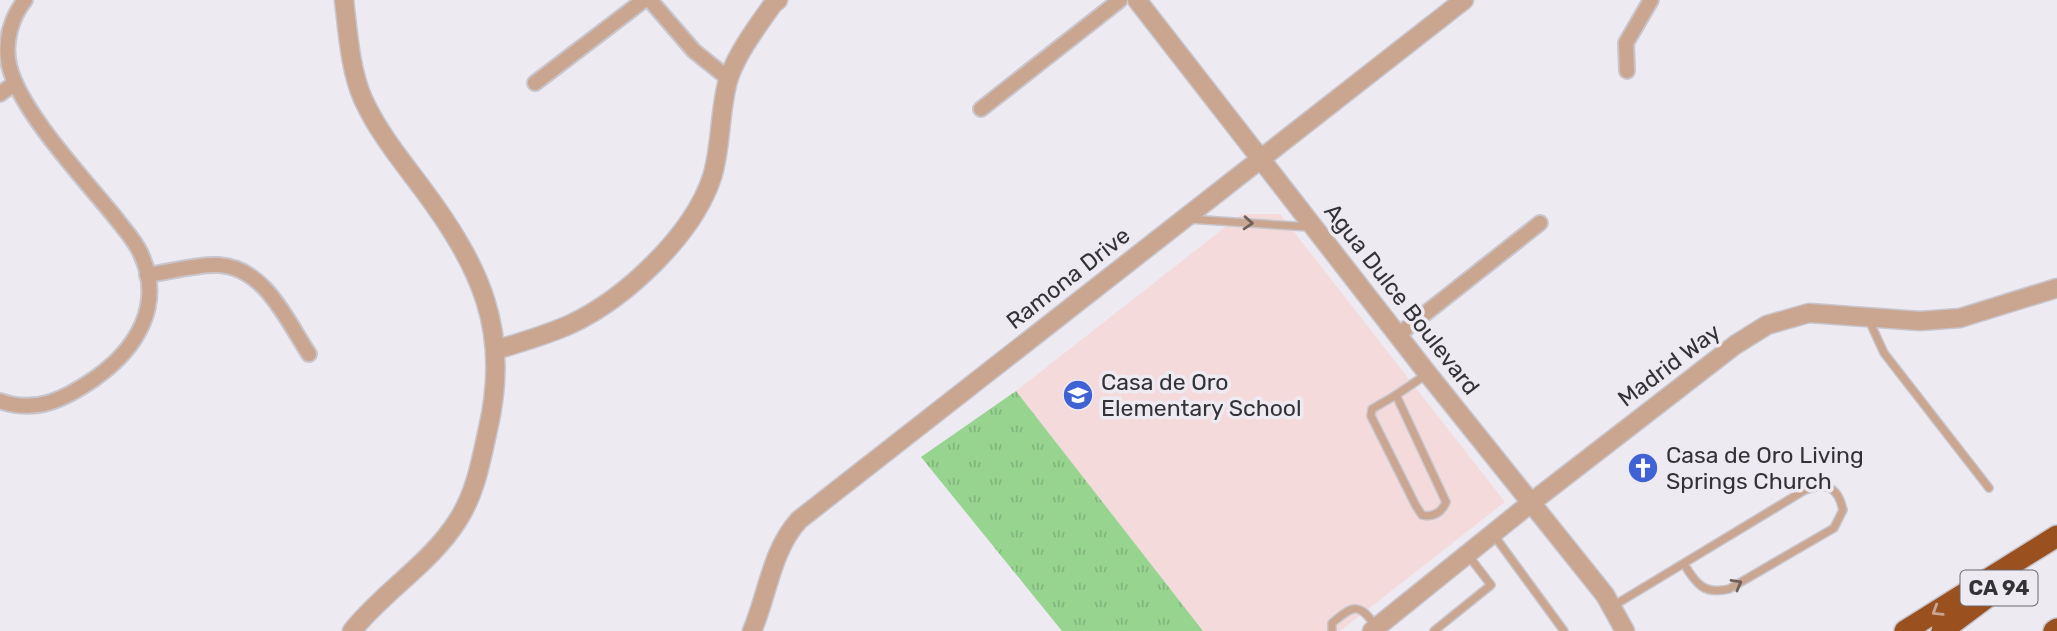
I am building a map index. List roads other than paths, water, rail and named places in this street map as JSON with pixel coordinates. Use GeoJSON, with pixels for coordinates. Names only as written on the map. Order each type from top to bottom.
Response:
{"type":"FeatureCollection","features":[{"type":"Feature","properties":{"kind":"highway"},"geometry":{"type":"LineString","coordinates":[[1905,631],[2057,536]]}},
{"type":"Feature","properties":{"kind":"highway","name":"CA 94"},"geometry":{"type":"LineString","coordinates":[[1942,631],[2057,545]]}},
{"type":"Feature","properties":{"kind":"street"},"geometry":{"type":"LineString","coordinates":[[0,401],[26,407],[49,404],[71,394],[120,358],[135,339],[145,317],[148,296],[147,275],[136,244],[44,129],[15,83],[9,64],[8,43],[14,19],[25,0]]}},
{"type":"Feature","properties":{"kind":"street"},"geometry":{"type":"LineString","coordinates":[[344,0],[354,70],[362,97],[389,144],[462,246],[488,306],[495,332],[496,350],[492,415],[478,477],[467,505],[439,546],[352,631]]}},
{"type":"Feature","properties":{"kind":"street"},"geometry":{"type":"LineString","coordinates":[[535,83],[644,0]]}},
{"type":"Feature","properties":{"kind":"street"},"geometry":{"type":"LineString","coordinates":[[650,0],[694,51],[729,79]]}},
{"type":"Feature","properties":{"kind":"street"},"geometry":{"type":"LineString","coordinates":[[496,350],[556,330],[589,314],[646,270],[667,250],[697,209],[712,176],[729,79],[740,54],[778,0]]}},
{"type":"Feature","properties":{"kind":"street"},"geometry":{"type":"LineString","coordinates":[[981,109],[1120,0]]}},
{"type":"Feature","properties":{"kind":"street","name":"Agua Dulce Boulevard"},"geometry":{"type":"LineString","coordinates":[[1137,0],[1428,374],[1532,502],[1613,607],[1625,631]]}},
{"type":"Feature","properties":{"kind":"street","name":"Ramona Drive"},"geometry":{"type":"LineString","coordinates":[[752,631],[779,551],[799,520],[1464,0]]}},
{"type":"Feature","properties":{"kind":"street"},"geometry":{"type":"LineString","coordinates":[[1628,71],[1626,43],[1651,0]]}},
{"type":"Feature","properties":{"kind":"street"},"geometry":{"type":"LineString","coordinates":[[0,94],[15,83]]}},
{"type":"Feature","properties":{"kind":"street"},"geometry":{"type":"LineString","coordinates":[[1398,335],[1540,223]]}},
{"type":"Feature","properties":{"kind":"street"},"geometry":{"type":"LineString","coordinates":[[147,275],[217,265],[246,273],[268,292],[309,354]]}},
{"type":"Feature","properties":{"kind":"street","name":"Madrid Way"},"geometry":{"type":"LineString","coordinates":[[1374,629],[1492,533],[1758,330],[1809,313],[1920,320],[1960,318],[2057,288]]}},
{"type":"Feature","properties":{"kind":"lane"},"geometry":{"type":"LineString","coordinates":[[1184,219],[1313,227]]}},
{"type":"Feature","properties":{"kind":"lane"},"geometry":{"type":"LineString","coordinates":[[1868,318],[1885,353],[1989,488]]}},
{"type":"Feature","properties":{"kind":"lane"},"geometry":{"type":"LineString","coordinates":[[1396,395],[1446,502],[1443,509],[1428,516],[1422,515],[1416,506],[1371,416],[1372,409],[1428,374]]}},
{"type":"Feature","properties":{"kind":"lane"},"geometry":{"type":"LineString","coordinates":[[1613,607],[1684,564],[1805,491],[1818,485],[1826,485],[1841,500],[1843,510],[1834,528],[1729,589],[1714,593],[1702,587],[1684,564]]}},
{"type":"Feature","properties":{"kind":"lane"},"geometry":{"type":"LineString","coordinates":[[1492,533],[1564,631]]}},
{"type":"Feature","properties":{"kind":"lane"},"geometry":{"type":"LineString","coordinates":[[1434,631],[1491,585],[1467,554]]}},
{"type":"Feature","properties":{"kind":"lane"},"geometry":{"type":"LineString","coordinates":[[1332,631],[1332,624],[1336,619],[1352,609],[1359,608],[1365,612],[1374,629]]}},
{"type":"Feature","properties":{"kind":"place","name":"Casa de Oro Elementary School"},"geometry":{"type":"Point","coordinates":[1078,395]}},
{"type":"Feature","properties":{"kind":"place","name":"Casa de Oro Living Springs Church"},"geometry":{"type":"Point","coordinates":[1643,468]}}]}
